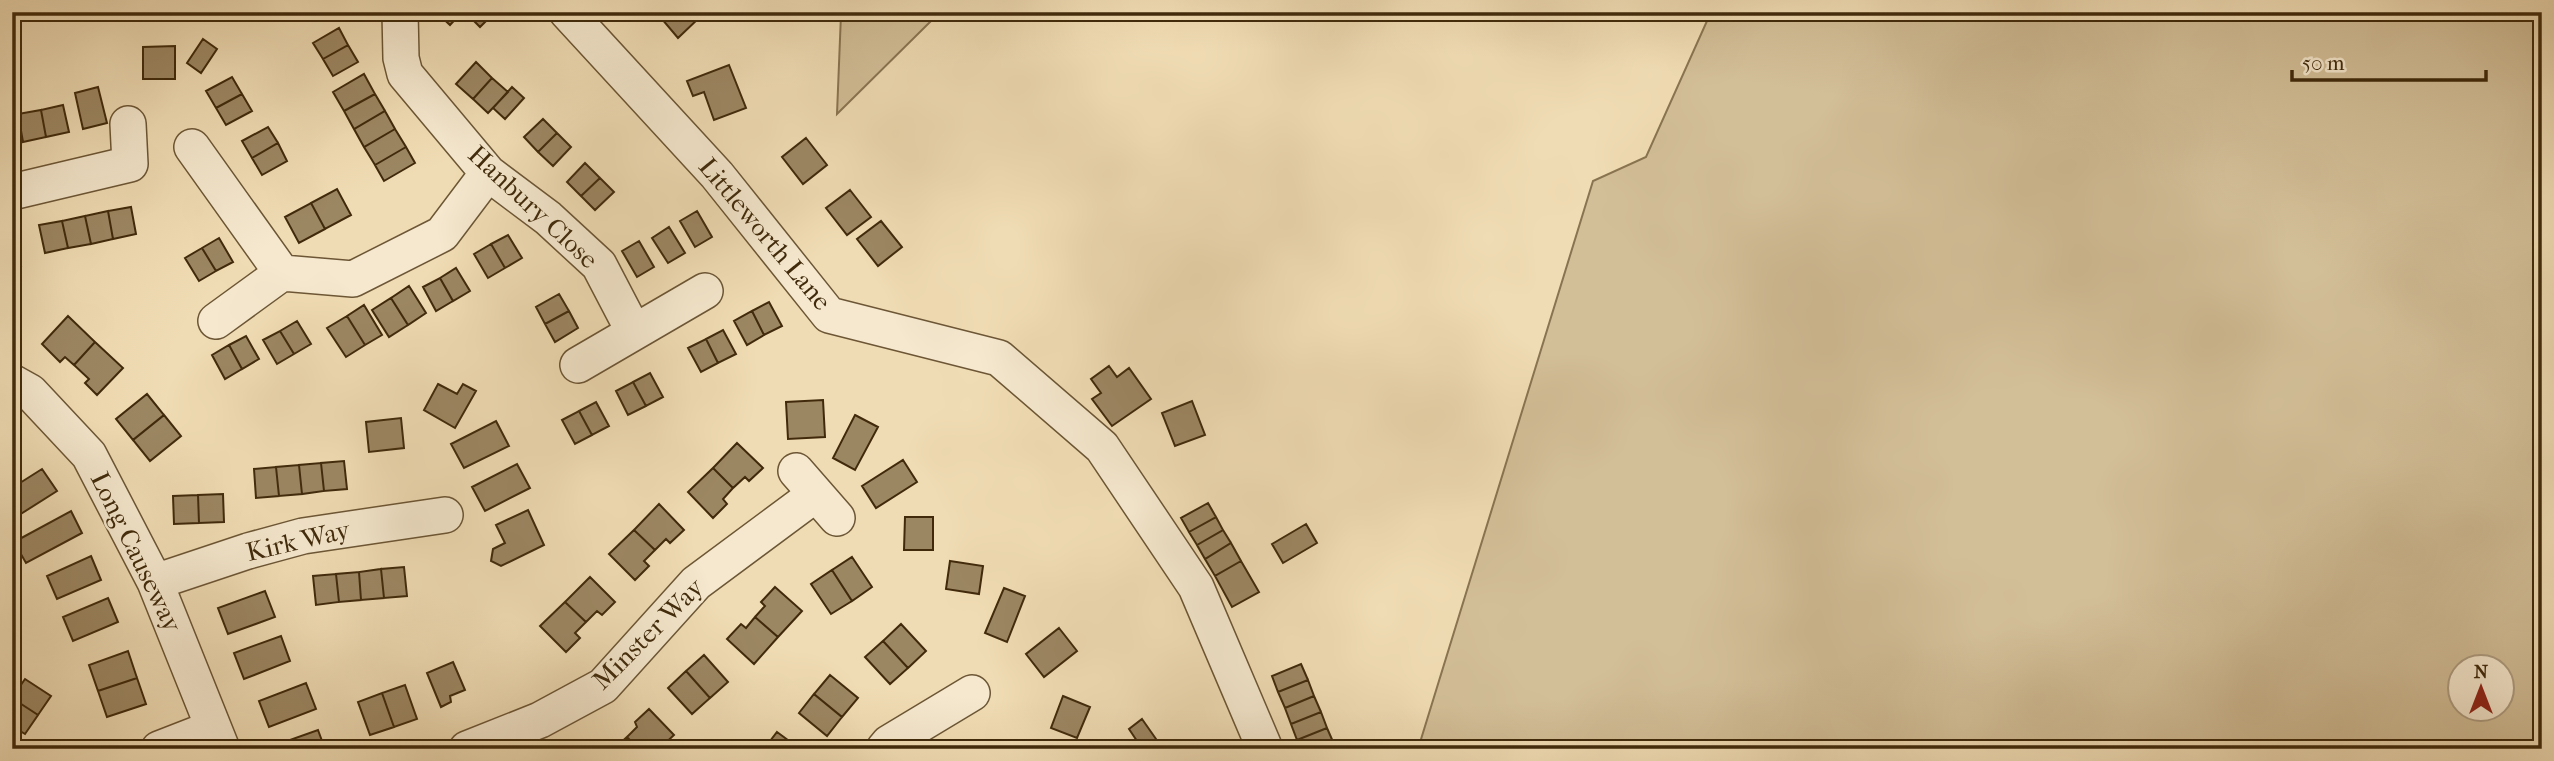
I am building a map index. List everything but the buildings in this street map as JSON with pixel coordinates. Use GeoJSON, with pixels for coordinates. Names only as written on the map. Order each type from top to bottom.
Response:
{"type":"FeatureCollection","features":[{"type":"Feature","properties":{"kind":"street","name":"Hanbury Close"},"geometry":{"type":"LineString","coordinates":[[400,12],[401,58],[405,74],[488,173],[548,218],[599,265],[634,332]]}},
{"type":"Feature","properties":{"kind":"street","name":"Littleworth Lane"},"geometry":{"type":"LineString","coordinates":[[567,12],[717,175],[830,315],[999,358],[1102,447],[1196,587],[1265,749]]}},
{"type":"Feature","properties":{"kind":"street"},"geometry":{"type":"LineString","coordinates":[[12,192],[130,164],[128,124]]}},
{"type":"Feature","properties":{"kind":"street"},"geometry":{"type":"LineString","coordinates":[[192,146],[282,273]]}},
{"type":"Feature","properties":{"kind":"street"},"geometry":{"type":"LineString","coordinates":[[216,321],[282,273],[353,279],[442,234],[488,173]]}},
{"type":"Feature","properties":{"kind":"street"},"geometry":{"type":"LineString","coordinates":[[578,365],[705,291]]}},
{"type":"Feature","properties":{"kind":"street","name":"Long Causeway"},"geometry":{"type":"LineString","coordinates":[[12,382],[30,392],[89,455],[155,582],[217,738]]}},
{"type":"Feature","properties":{"kind":"street","name":"Minster Way"},"geometry":{"type":"LineString","coordinates":[[467,749],[540,720],[603,686],[696,583],[816,494]]}},
{"type":"Feature","properties":{"kind":"street","name":"Kirk Way"},"geometry":{"type":"LineString","coordinates":[[155,582],[303,536],[445,514]]}},
{"type":"Feature","properties":{"kind":"street"},"geometry":{"type":"LineString","coordinates":[[884,749],[889,743],[972,693]]}},
{"type":"Feature","properties":{"kind":"street"},"geometry":{"type":"LineString","coordinates":[[159,749],[217,738]]}},
{"type":"Feature","properties":{"kind":"shaded area"},"geometry":{"type":"Polygon","coordinates":[[[837,12],[944,12],[933,19],[837,114],[841,14],[837,12]]]}},
{"type":"Feature","properties":{"kind":"shaded area"},"geometry":{"type":"Polygon","coordinates":[[[1711,12],[2542,12],[2542,749],[1418,749],[1593,181],[1646,157],[1711,12]]]}}]}
